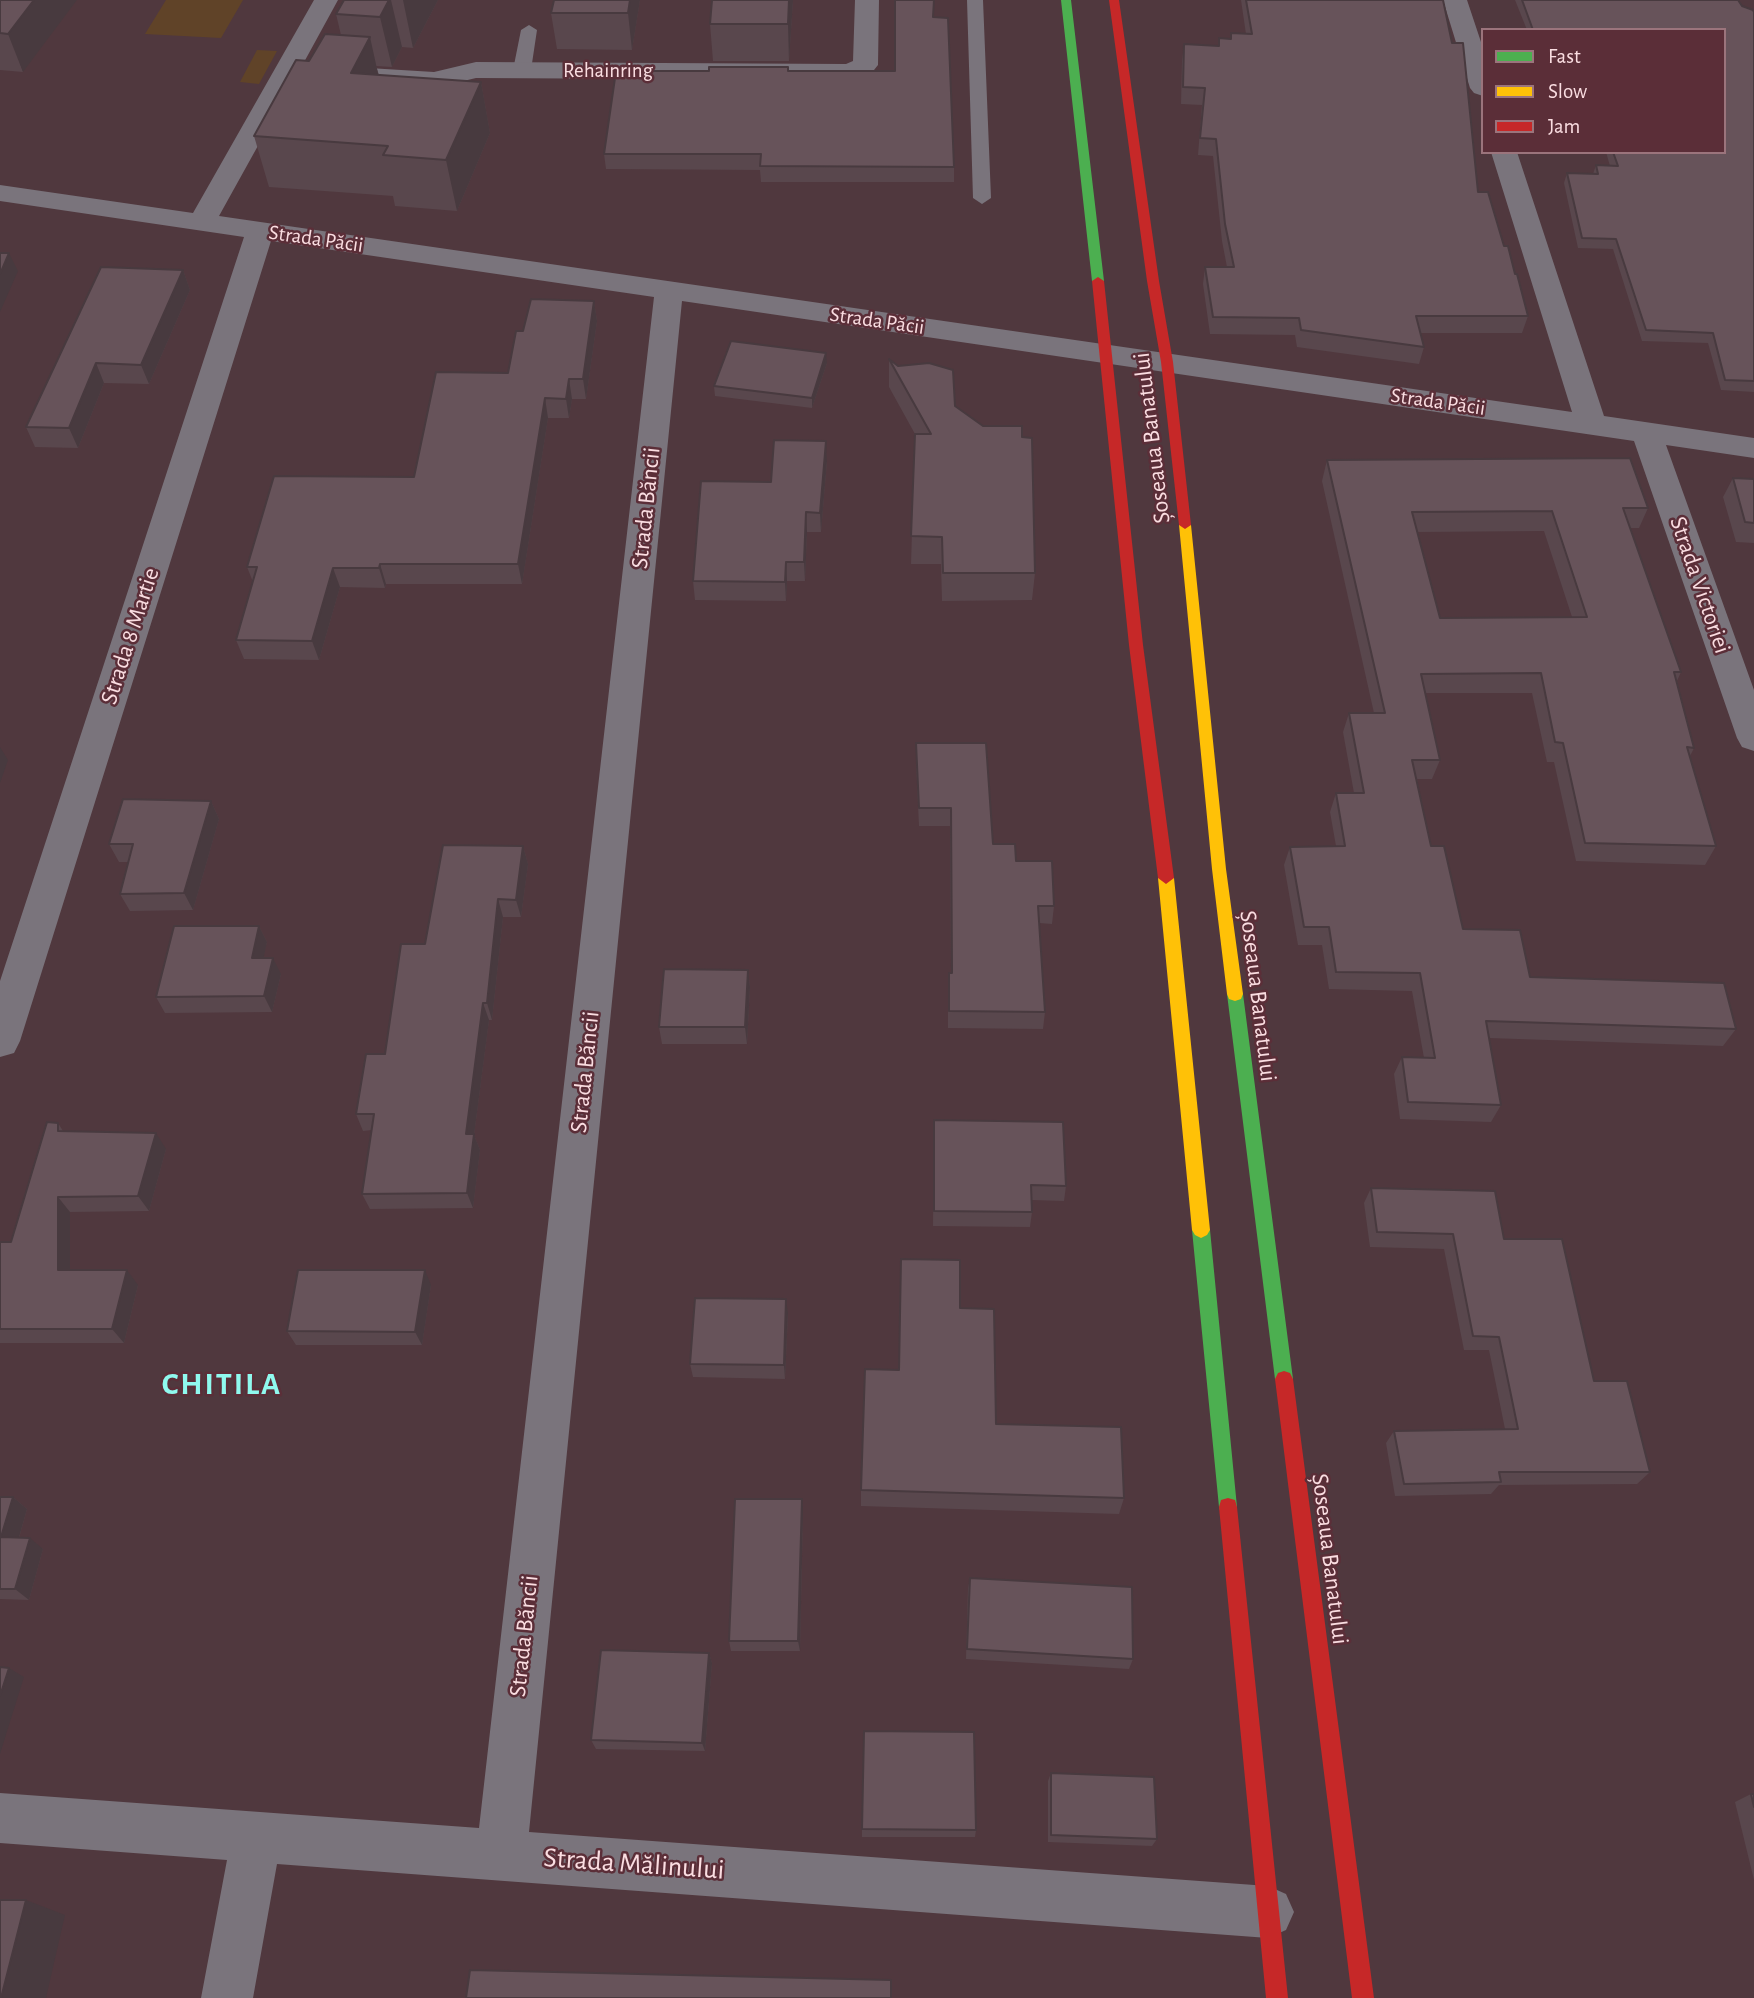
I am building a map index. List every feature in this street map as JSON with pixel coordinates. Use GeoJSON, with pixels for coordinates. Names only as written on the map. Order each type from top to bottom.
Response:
{"type":"FeatureCollection","features":[{"type":"Feature","properties":{"kind":"main road","name":"Șoseaua Banatului"},"geometry":{"type":"LineString","coordinates":[[1066,0],[1107,355],[1136,645],[1165,869],[1277,1998]]}},
{"type":"Feature","properties":{"kind":"main road","name":"Șoseaua Banatului"},"geometry":{"type":"LineString","coordinates":[[1114,0],[1167,362],[1219,869],[1363,1998]]}},
{"type":"Feature","properties":{"kind":"street"},"geometry":{"type":"LineString","coordinates":[[202,222],[326,0]]}},
{"type":"Feature","properties":{"kind":"street","name":"Rehainring"},"geometry":{"type":"LineString","coordinates":[[286,71],[433,80],[467,71],[856,71],[861,69],[865,61],[867,0]]}},
{"type":"Feature","properties":{"kind":"street"},"geometry":{"type":"LineString","coordinates":[[1455,0],[1481,82]]}},
{"type":"Feature","properties":{"kind":"street"},"geometry":{"type":"LineString","coordinates":[[1504,154],[1591,424]]}},
{"type":"Feature","properties":{"kind":"street","name":"Strada Păcii"},"geometry":{"type":"LineString","coordinates":[[0,193],[1754,448]]}},
{"type":"Feature","properties":{"kind":"street","name":"Strada 8 Martie"},"geometry":{"type":"LineString","coordinates":[[0,1041],[260,231]]}},
{"type":"Feature","properties":{"kind":"street","name":"Strada Băncii"},"geometry":{"type":"LineString","coordinates":[[501,1854],[669,290]]}},
{"type":"Feature","properties":{"kind":"street","name":"Strada Victoriei"},"geometry":{"type":"LineString","coordinates":[[1646,432],[1754,738]]}},
{"type":"Feature","properties":{"kind":"street","name":"Strada Mălinului"},"geometry":{"type":"LineString","coordinates":[[0,1818],[1269,1912]]}},
{"type":"Feature","properties":{"kind":"street"},"geometry":{"type":"LineString","coordinates":[[228,1998],[257,1836]]}},
{"type":"Feature","properties":{"kind":"lane"},"geometry":{"type":"LineString","coordinates":[[975,0],[982,198]]}},
{"type":"Feature","properties":{"kind":"lane"},"geometry":{"type":"LineString","coordinates":[[522,70],[530,30]]}},
{"type":"Feature","properties":{"kind":"shaded area"},"geometry":{"type":"Polygon","coordinates":[[[166,0],[243,0],[221,38],[145,34],[166,0]]]}},
{"type":"Feature","properties":{"kind":"shaded area"},"geometry":{"type":"Polygon","coordinates":[[[257,50],[277,51],[259,84],[240,82],[257,50]]]}},
{"type":"Feature","properties":{"kind":"building"},"geometry":{"type":"Polygon","coordinates":[[[0,0],[34,0],[8,34],[0,33],[0,0]]]}},
{"type":"Feature","properties":{"kind":"building"},"geometry":{"type":"Polygon","coordinates":[[[344,0],[389,0],[380,17],[336,14],[344,0]]]}},
{"type":"Feature","properties":{"kind":"building"},"geometry":{"type":"Polygon","coordinates":[[[554,0],[630,0],[628,13],[551,13],[554,0]]]}},
{"type":"Feature","properties":{"kind":"building"},"geometry":{"type":"Polygon","coordinates":[[[712,0],[789,0],[788,24],[710,24],[712,0]]]}},
{"type":"Feature","properties":{"kind":"building"},"geometry":{"type":"Polygon","coordinates":[[[895,0],[934,0],[933,17],[948,18],[954,167],[760,166],[761,154],[604,154],[616,71],[709,71],[709,67],[788,67],[788,71],[895,71],[895,0]]]}},
{"type":"Feature","properties":{"kind":"building"},"geometry":{"type":"Polygon","coordinates":[[[1246,0],[1443,0],[1452,43],[1463,43],[1478,192],[1488,192],[1504,246],[1508,246],[1528,316],[1416,316],[1424,347],[1301,330],[1299,318],[1213,317],[1205,267],[1234,267],[1225,224],[1216,139],[1200,138],[1205,88],[1183,87],[1184,44],[1219,46],[1219,38],[1231,39],[1231,33],[1252,34],[1246,0]]]}},
{"type":"Feature","properties":{"kind":"building"},"geometry":{"type":"Polygon","coordinates":[[[1522,0],[1738,0],[1742,6],[1753,10],[1754,381],[1725,380],[1713,333],[1646,330],[1616,239],[1582,238],[1567,173],[1598,174],[1596,165],[1618,166],[1614,154],[1726,154],[1726,28],[1532,28],[1522,0]]]}},
{"type":"Feature","properties":{"kind":"building"},"geometry":{"type":"Polygon","coordinates":[[[325,34],[370,37],[351,73],[481,82],[446,160],[383,155],[388,146],[254,136],[296,60],[309,61],[325,34]]]}},
{"type":"Feature","properties":{"kind":"building"},"geometry":{"type":"Polygon","coordinates":[[[0,253],[9,253],[0,274],[0,253]]]}},
{"type":"Feature","properties":{"kind":"building"},"geometry":{"type":"Polygon","coordinates":[[[101,267],[183,270],[141,365],[96,363],[69,428],[26,427],[101,267]]]}},
{"type":"Feature","properties":{"kind":"building"},"geometry":{"type":"Polygon","coordinates":[[[531,299],[594,301],[583,379],[569,379],[566,399],[545,398],[518,564],[380,564],[379,568],[333,568],[312,641],[236,640],[257,567],[247,567],[274,476],[414,477],[436,372],[508,373],[516,331],[523,331],[531,299]]]}},
{"type":"Feature","properties":{"kind":"building"},"geometry":{"type":"Polygon","coordinates":[[[731,341],[826,353],[812,398],[714,386],[731,341]]]}},
{"type":"Feature","properties":{"kind":"building"},"geometry":{"type":"Polygon","coordinates":[[[889,359],[898,366],[929,363],[953,370],[955,406],[983,426],[1022,426],[1022,437],[1032,438],[1035,573],[943,573],[942,537],[911,536],[915,434],[931,434],[889,359]]]}},
{"type":"Feature","properties":{"kind":"building"},"geometry":{"type":"Polygon","coordinates":[[[774,440],[826,441],[820,513],[806,512],[804,562],[786,562],[785,582],[693,581],[701,481],[771,482],[774,440]]]}},
{"type":"Feature","properties":{"kind":"building"},"geometry":{"type":"Polygon","coordinates":[[[1630,458],[1648,508],[1623,508],[1681,672],[1674,672],[1694,748],[1687,747],[1716,846],[1585,843],[1563,743],[1555,742],[1541,673],[1421,674],[1440,760],[1412,760],[1431,846],[1444,846],[1463,929],[1520,930],[1530,977],[1724,983],[1736,1029],[1486,1021],[1501,1105],[1408,1102],[1402,1057],[1435,1058],[1420,973],[1336,972],[1329,927],[1304,927],[1290,847],[1345,846],[1336,793],[1364,793],[1349,713],[1385,713],[1327,460],[1630,458]],[[1552,511],[1412,512],[1440,618],[1587,617],[1552,511]]]}},
{"type":"Feature","properties":{"kind":"building"},"geometry":{"type":"Polygon","coordinates":[[[1733,478],[1754,479],[1754,523],[1745,522],[1733,478]]]}},
{"type":"Feature","properties":{"kind":"building"},"geometry":{"type":"Polygon","coordinates":[[[916,743],[986,743],[993,844],[1015,844],[1016,861],[1052,861],[1054,906],[1038,906],[1045,1012],[949,1011],[949,973],[952,973],[951,808],[919,808],[916,743]]]}},
{"type":"Feature","properties":{"kind":"building"},"geometry":{"type":"Polygon","coordinates":[[[123,799],[211,801],[184,893],[120,894],[133,844],[109,844],[123,799]]]}},
{"type":"Feature","properties":{"kind":"building"},"geometry":{"type":"Polygon","coordinates":[[[443,845],[523,846],[516,900],[498,899],[487,1003],[483,1003],[466,1134],[474,1134],[467,1193],[362,1194],[374,1114],[356,1114],[366,1054],[385,1054],[401,944],[425,944],[443,845]]]}},
{"type":"Feature","properties":{"kind":"building"},"geometry":{"type":"Polygon","coordinates":[[[174,926],[259,926],[252,958],[273,958],[264,996],[156,997],[174,926]]]}},
{"type":"Feature","properties":{"kind":"building"},"geometry":{"type":"Polygon","coordinates":[[[664,969],[748,970],[745,1027],[659,1027],[664,969]]]}},
{"type":"Feature","properties":{"kind":"building"},"geometry":{"type":"Polygon","coordinates":[[[934,1120],[1063,1122],[1066,1186],[1031,1185],[1032,1212],[934,1211],[934,1120]]]}},
{"type":"Feature","properties":{"kind":"building"},"geometry":{"type":"Polygon","coordinates":[[[47,1122],[58,1123],[58,1131],[156,1133],[138,1196],[58,1197],[58,1270],[127,1270],[112,1329],[0,1329],[0,1242],[11,1242],[47,1122]]]}},
{"type":"Feature","properties":{"kind":"building"},"geometry":{"type":"Polygon","coordinates":[[[1371,1188],[1495,1191],[1504,1239],[1562,1239],[1594,1381],[1627,1381],[1650,1472],[1499,1472],[1501,1482],[1404,1484],[1394,1431],[1518,1429],[1499,1337],[1473,1336],[1453,1234],[1377,1232],[1371,1188]]]}},
{"type":"Feature","properties":{"kind":"building"},"geometry":{"type":"Polygon","coordinates":[[[901,1259],[960,1260],[960,1308],[994,1309],[996,1424],[1121,1427],[1124,1498],[861,1490],[865,1369],[899,1370],[901,1259]]]}},
{"type":"Feature","properties":{"kind":"building"},"geometry":{"type":"Polygon","coordinates":[[[298,1270],[425,1270],[415,1332],[287,1331],[298,1270]]]}},
{"type":"Feature","properties":{"kind":"building"},"geometry":{"type":"Polygon","coordinates":[[[695,1298],[786,1299],[784,1365],[690,1364],[695,1298]]]}},
{"type":"Feature","properties":{"kind":"building"},"geometry":{"type":"Polygon","coordinates":[[[0,1497],[13,1497],[1,1537],[30,1538],[15,1589],[0,1589],[0,1497]]]}},
{"type":"Feature","properties":{"kind":"building"},"geometry":{"type":"Polygon","coordinates":[[[735,1499],[802,1499],[798,1641],[729,1641],[735,1499]]]}},
{"type":"Feature","properties":{"kind":"building"},"geometry":{"type":"Polygon","coordinates":[[[970,1578],[1132,1587],[1133,1659],[967,1649],[970,1578]]]}},
{"type":"Feature","properties":{"kind":"building"},"geometry":{"type":"Polygon","coordinates":[[[601,1650],[709,1653],[702,1743],[591,1740],[601,1650]]]}},
{"type":"Feature","properties":{"kind":"building"},"geometry":{"type":"Polygon","coordinates":[[[0,1667],[9,1668],[0,1696],[0,1667]]]}},
{"type":"Feature","properties":{"kind":"building"},"geometry":{"type":"Polygon","coordinates":[[[864,1731],[974,1732],[976,1830],[862,1829],[864,1731]]]}},
{"type":"Feature","properties":{"kind":"building"},"geometry":{"type":"Polygon","coordinates":[[[1051,1773],[1154,1777],[1157,1839],[1051,1835],[1051,1773]]]}},
{"type":"Feature","properties":{"kind":"building"},"geometry":{"type":"Polygon","coordinates":[[[0,1900],[26,1900],[1,1998],[0,1998],[0,1900]]]}},
{"type":"Feature","properties":{"kind":"building"},"geometry":{"type":"Polygon","coordinates":[[[470,1970],[891,1980],[891,1998],[466,1998],[470,1970]]]}},
{"type":"Feature","properties":{"kind":"traffic: fast"},"geometry":{"type":"LineString","coordinates":[[1066,0],[1098,281]]}},
{"type":"Feature","properties":{"kind":"traffic: fast"},"geometry":{"type":"LineString","coordinates":[[1235,994],[1284,1379]]}},
{"type":"Feature","properties":{"kind":"traffic: fast"},"geometry":{"type":"LineString","coordinates":[[1201,1230],[1228,1507]]}},
{"type":"Feature","properties":{"kind":"traffic: slow"},"geometry":{"type":"LineString","coordinates":[[1185,525],[1219,869],[1235,994]]}},
{"type":"Feature","properties":{"kind":"traffic: slow"},"geometry":{"type":"LineString","coordinates":[[1166,878],[1201,1230]]}},
{"type":"Feature","properties":{"kind":"traffic: jam"},"geometry":{"type":"LineString","coordinates":[[1114,0],[1153,281],[1167,362],[1185,525]]}},
{"type":"Feature","properties":{"kind":"traffic: jam"},"geometry":{"type":"LineString","coordinates":[[1098,281],[1136,645],[1166,878]]}},
{"type":"Feature","properties":{"kind":"traffic: jam"},"geometry":{"type":"LineString","coordinates":[[1284,1379],[1363,1998]]}},
{"type":"Feature","properties":{"kind":"traffic: jam"},"geometry":{"type":"LineString","coordinates":[[1228,1507],[1277,1998]]}},
{"type":"Feature","properties":{"kind":"district","name":"CHITILA"},"geometry":{"type":"Point","coordinates":[222,1384]}}]}
